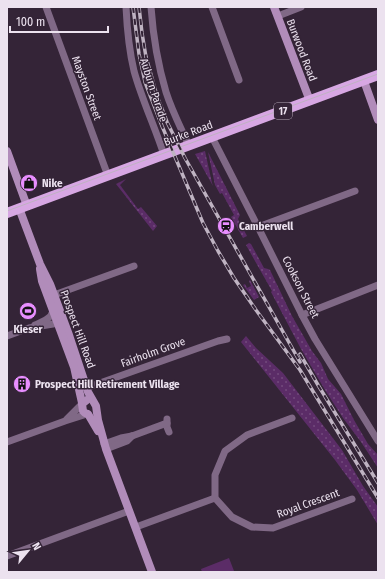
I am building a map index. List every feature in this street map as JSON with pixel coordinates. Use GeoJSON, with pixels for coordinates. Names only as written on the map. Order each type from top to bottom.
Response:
{"type":"FeatureCollection","features":[{"type":"Feature","properties":{"kind":"main road","name":"Burwood Road"},"geometry":{"type":"LineString","coordinates":[[274,7],[310,101]]}},
{"type":"Feature","properties":{"kind":"main road","name":"Burke Road"},"geometry":{"type":"LineString","coordinates":[[7,213],[378,75]]}},
{"type":"Feature","properties":{"kind":"main road"},"geometry":{"type":"LineString","coordinates":[[364,80],[378,120]]}},
{"type":"Feature","properties":{"kind":"main road","name":"Prospect Hill Road"},"geometry":{"type":"LineString","coordinates":[[7,151],[40,264],[50,284],[51,297],[78,372],[83,390],[82,404]]}},
{"type":"Feature","properties":{"kind":"main road"},"geometry":{"type":"LineString","coordinates":[[56,309],[59,318],[57,322]]}},
{"type":"Feature","properties":{"kind":"main road","name":"Prospect Hill Road"},"geometry":{"type":"LineString","coordinates":[[57,322],[61,333],[68,342]]}},
{"type":"Feature","properties":{"kind":"main road","name":"Prospect Hill Road"},"geometry":{"type":"LineString","coordinates":[[83,390],[89,394],[95,405],[105,447]]}},
{"type":"Feature","properties":{"kind":"main road"},"geometry":{"type":"LineString","coordinates":[[87,400],[95,405],[92,413],[88,414],[83,411],[82,404],[87,400]]}},
{"type":"Feature","properties":{"kind":"main road","name":"Prospect Hill Road"},"geometry":{"type":"LineString","coordinates":[[88,414],[94,423],[105,447],[152,572]]}},
{"type":"Feature","properties":{"kind":"street","name":"Mayston Street"},"geometry":{"type":"LineString","coordinates":[[46,7],[108,176]]}},
{"type":"Feature","properties":{"kind":"street","name":"Auburn Parade"},"geometry":{"type":"LineString","coordinates":[[126,7],[129,42],[134,70],[141,94],[166,155]]}},
{"type":"Feature","properties":{"kind":"street"},"geometry":{"type":"LineString","coordinates":[[151,7],[157,55],[166,92],[188,146]]}},
{"type":"Feature","properties":{"kind":"street"},"geometry":{"type":"LineString","coordinates":[[212,7],[239,80]]}},
{"type":"Feature","properties":{"kind":"street"},"geometry":{"type":"LineString","coordinates":[[278,16],[301,7]]}},
{"type":"Feature","properties":{"kind":"street","name":"Cookson Street"},"geometry":{"type":"LineString","coordinates":[[212,137],[315,338],[378,441]]}},
{"type":"Feature","properties":{"kind":"street"},"geometry":{"type":"LineString","coordinates":[[258,227],[355,191]]}},
{"type":"Feature","properties":{"kind":"street"},"geometry":{"type":"LineString","coordinates":[[51,297],[134,266]]}},
{"type":"Feature","properties":{"kind":"street"},"geometry":{"type":"LineString","coordinates":[[302,314],[378,285]]}},
{"type":"Feature","properties":{"kind":"street"},"geometry":{"type":"LineString","coordinates":[[7,336],[29,328],[49,317],[56,309]]}},
{"type":"Feature","properties":{"kind":"street"},"geometry":{"type":"LineString","coordinates":[[29,328],[47,326],[57,322]]}},
{"type":"Feature","properties":{"kind":"street"},"geometry":{"type":"LineString","coordinates":[[47,326],[56,328],[61,333]]}},
{"type":"Feature","properties":{"kind":"street","name":"Fairholm Grove"},"geometry":{"type":"LineString","coordinates":[[83,390],[218,340],[227,339]]}},
{"type":"Feature","properties":{"kind":"street"},"geometry":{"type":"LineString","coordinates":[[65,421],[82,404]]}},
{"type":"Feature","properties":{"kind":"street"},"geometry":{"type":"LineString","coordinates":[[7,442],[88,414]]}},
{"type":"Feature","properties":{"kind":"street"},"geometry":{"type":"LineString","coordinates":[[136,527],[215,498],[215,475],[224,451],[247,435],[292,418]]}},
{"type":"Feature","properties":{"kind":"street"},"geometry":{"type":"LineString","coordinates":[[105,447],[121,438],[132,436],[167,421],[169,432]]}},
{"type":"Feature","properties":{"kind":"street","name":"Royal Crescent"},"geometry":{"type":"LineString","coordinates":[[215,498],[232,517],[252,527],[273,528],[352,499]]}},
{"type":"Feature","properties":{"kind":"street"},"geometry":{"type":"LineString","coordinates":[[7,556],[129,511]]}},
{"type":"Feature","properties":{"kind":"shaded area"},"geometry":{"type":"Polygon","coordinates":[[[205,151],[212,183],[213,186],[195,154],[205,151]]]}},
{"type":"Feature","properties":{"kind":"shaded area"},"geometry":{"type":"Polygon","coordinates":[[[208,152],[240,215],[238,219],[247,236],[243,238],[231,217],[234,215],[222,193],[220,194],[215,185],[208,152]]]}},
{"type":"Feature","properties":{"kind":"shaded area"},"geometry":{"type":"Polygon","coordinates":[[[126,179],[120,185],[138,209],[141,207],[157,226],[153,231],[116,184],[126,179]]]}},
{"type":"Feature","properties":{"kind":"shaded area"},"geometry":{"type":"Polygon","coordinates":[[[249,243],[251,244],[264,268],[270,270],[292,316],[312,351],[321,363],[328,379],[341,394],[368,444],[378,455],[378,468],[343,418],[301,349],[271,292],[272,291],[246,245],[249,243]]]}},
{"type":"Feature","properties":{"kind":"shaded area"},"geometry":{"type":"Polygon","coordinates":[[[250,280],[259,297],[254,300],[243,285],[245,284],[247,288],[251,286],[250,280]]]}},
{"type":"Feature","properties":{"kind":"shaded area"},"geometry":{"type":"Polygon","coordinates":[[[246,336],[256,348],[283,373],[342,450],[363,486],[378,507],[378,525],[357,490],[335,460],[241,342],[246,336]]]}},
{"type":"Feature","properties":{"kind":"shaded area"},"geometry":{"type":"Polygon","coordinates":[[[229,558],[234,571],[202,572],[201,569],[229,558]]]}},
{"type":"Feature","properties":{"kind":"tram line"},"geometry":{"type":"LineString","coordinates":[[7,211],[378,74]]}},
{"type":"Feature","properties":{"kind":"railway"},"geometry":{"type":"LineString","coordinates":[[133,7],[139,54],[145,82],[203,223],[234,278],[300,370],[378,498]]}},
{"type":"Feature","properties":{"kind":"railway"},"geometry":{"type":"LineString","coordinates":[[139,7],[146,57],[157,96],[167,122],[185,158],[300,362]]}},
{"type":"Feature","properties":{"kind":"railway"},"geometry":{"type":"LineString","coordinates":[[300,354],[378,483]]}},
{"type":"Feature","properties":{"kind":"place","name":"Nike"},"geometry":{"type":"Point","coordinates":[29,183]}},
{"type":"Feature","properties":{"kind":"place","name":"Camberwell"},"geometry":{"type":"Point","coordinates":[226,226]}},
{"type":"Feature","properties":{"kind":"place","name":"Kieser"},"geometry":{"type":"Point","coordinates":[28,311]}},
{"type":"Feature","properties":{"kind":"place","name":"Prospect Hill Retirement Village"},"geometry":{"type":"Point","coordinates":[22,384]}}]}
